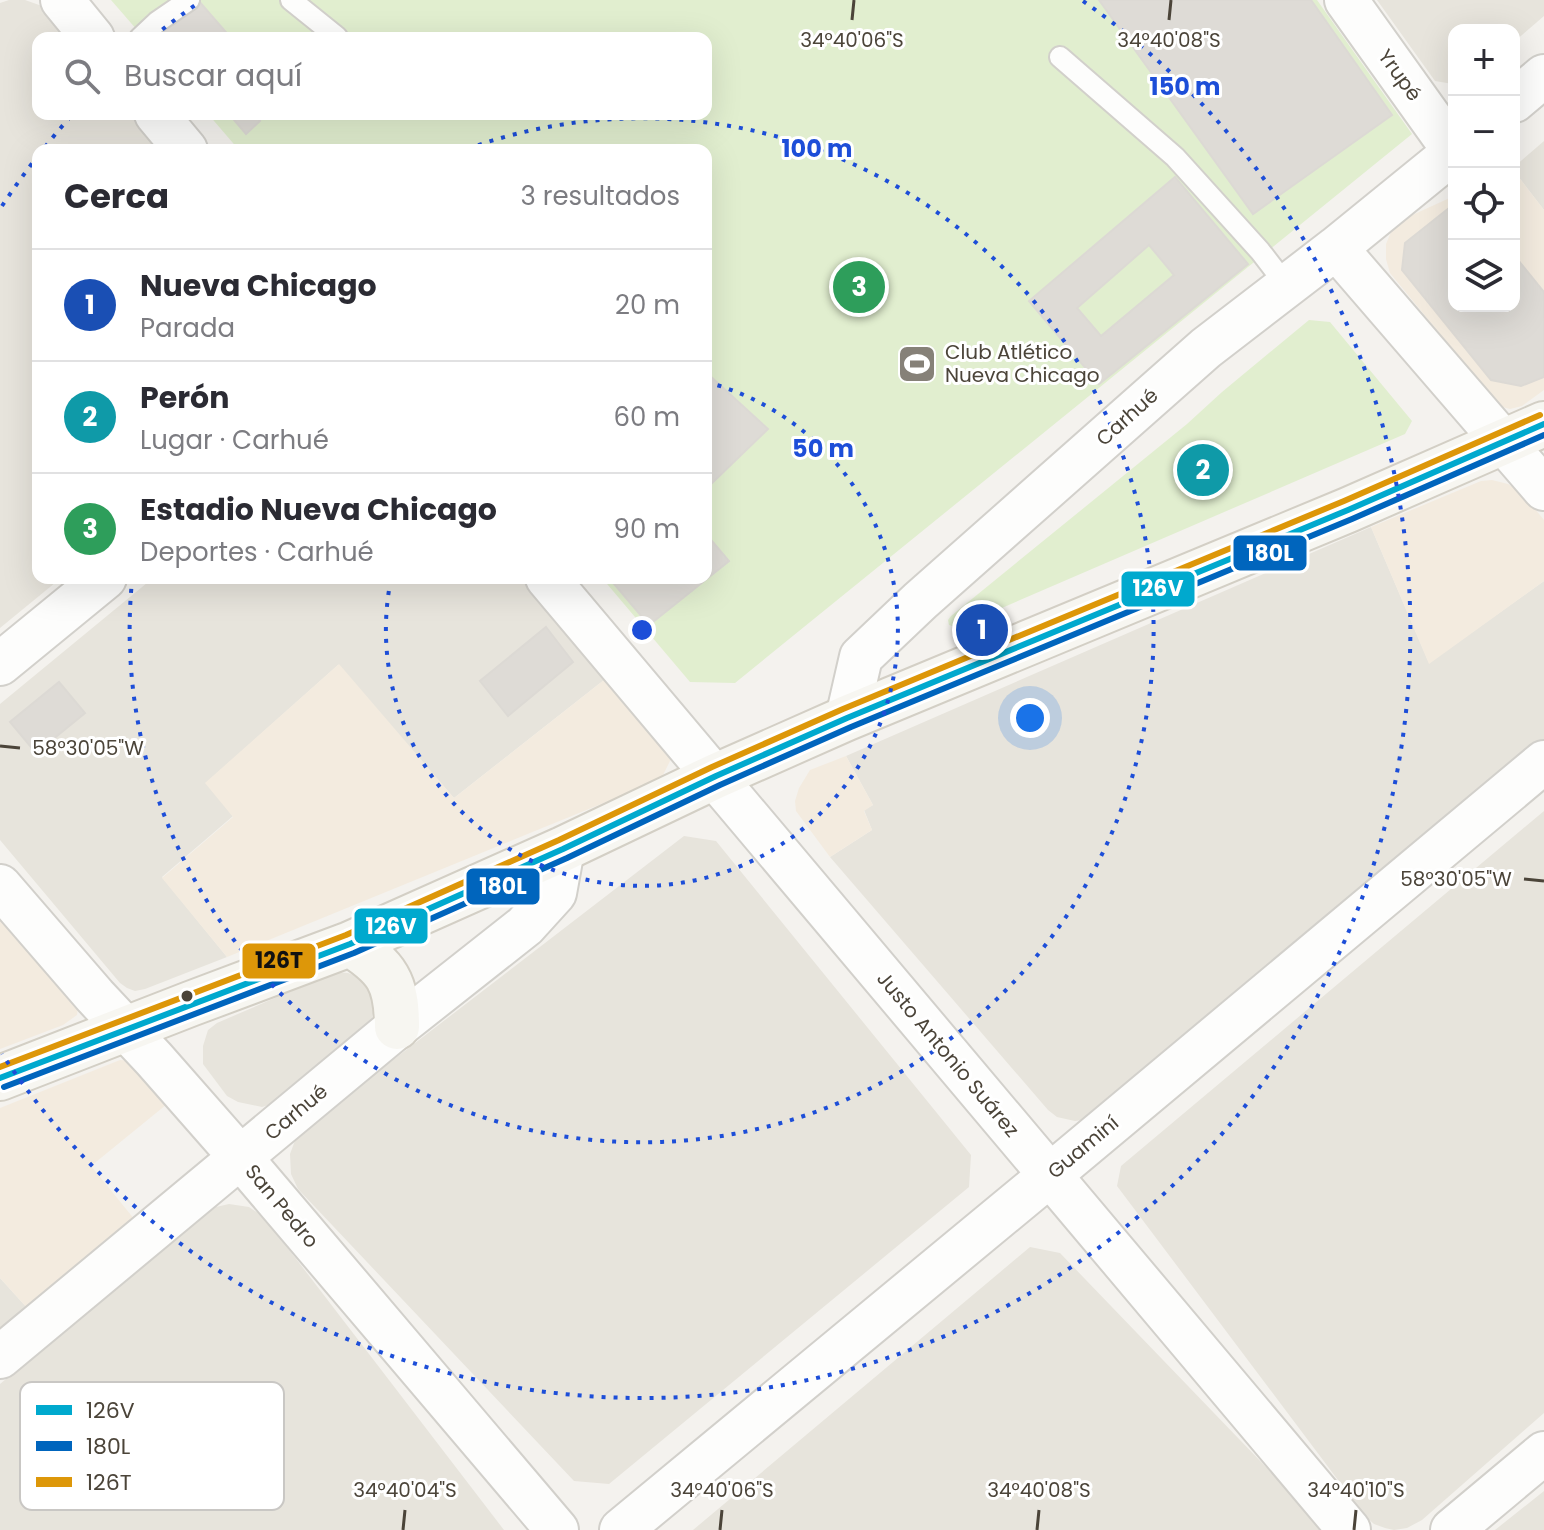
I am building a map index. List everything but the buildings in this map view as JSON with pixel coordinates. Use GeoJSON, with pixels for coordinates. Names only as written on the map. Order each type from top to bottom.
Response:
{"type":"FeatureCollection","features":[{"type":"Feature","properties":{"kind":"street"},"geometry":{"type":"LineString","coordinates":[[62,0],[88,32]]}},
{"type":"Feature","properties":{"kind":"street","name":"Yrupé"},"geometry":{"type":"LineString","coordinates":[[1346,0],[1448,143]]}},
{"type":"Feature","properties":{"kind":"street"},"geometry":{"type":"LineString","coordinates":[[1520,96],[1544,76]]}},
{"type":"Feature","properties":{"kind":"street"},"geometry":{"type":"LineString","coordinates":[[161,120],[181,144]]}},
{"type":"Feature","properties":{"kind":"street","name":"Carhué"},"geometry":{"type":"LineString","coordinates":[[847,718],[861,657],[920,601],[1194,358],[1448,156]]}},
{"type":"Feature","properties":{"kind":"street"},"geometry":{"type":"LineString","coordinates":[[1336,248],[1544,489]]}},
{"type":"Feature","properties":{"kind":"street"},"geometry":{"type":"LineString","coordinates":[[0,1078],[350,944],[847,718],[1348,510],[1544,424]]}},
{"type":"Feature","properties":{"kind":"street"},"geometry":{"type":"LineString","coordinates":[[0,664],[98,584]]}},
{"type":"Feature","properties":{"kind":"street","name":"Justo Antonio Suárez"},"geometry":{"type":"LineString","coordinates":[[552,584],[1349,1530]]}},
{"type":"Feature","properties":{"kind":"street","name":"Guaminí"},"geometry":{"type":"LineString","coordinates":[[621,1530],[1544,762]]}},
{"type":"Feature","properties":{"kind":"street","name":"Carhué"},"geometry":{"type":"LineString","coordinates":[[0,1357],[397,1027],[525,926],[555,893],[563,849]]}},
{"type":"Feature","properties":{"kind":"street","name":"San Pedro"},"geometry":{"type":"LineString","coordinates":[[0,886],[241,1158],[557,1530]]}},
{"type":"Feature","properties":{"kind":"street"},"geometry":{"type":"LineString","coordinates":[[350,944],[372,958],[386,973],[393,992],[397,1027]]}},
{"type":"Feature","properties":{"kind":"street"},"geometry":{"type":"LineString","coordinates":[[1452,1530],[1544,1453]]}},
{"type":"Feature","properties":{"kind":"lane"},"geometry":{"type":"LineString","coordinates":[[146,32],[189,0]]}},
{"type":"Feature","properties":{"kind":"lane"},"geometry":{"type":"LineString","coordinates":[[291,0],[331,32]]}},
{"type":"Feature","properties":{"kind":"lane"},"geometry":{"type":"LineString","coordinates":[[1060,57],[1175,157],[1260,251],[1287,286]]}},
{"type":"Feature","properties":{"kind":"shaded area"},"geometry":{"type":"Polygon","coordinates":[[[25,0],[42,6],[66,32],[32,32],[32,120],[140,120],[161,144],[32,144],[32,584],[54,584],[0,628],[0,3],[25,0]]]}},
{"type":"Feature","properties":{"kind":"shaded area"},"geometry":{"type":"Polygon","coordinates":[[[1377,0],[1544,0],[1544,16],[1520,37],[1520,24],[1448,24],[1448,83],[1435,81],[1377,0]]]}},
{"type":"Feature","properties":{"kind":"shaded area"},"geometry":{"type":"Polygon","coordinates":[[[1544,141],[1544,210],[1520,179],[1520,162],[1544,141]]]}},
{"type":"Feature","properties":{"kind":"shaded area"},"geometry":{"type":"Polygon","coordinates":[[[1520,179],[1544,210],[1544,390],[1522,406],[1510,409],[1499,406],[1390,273],[1386,244],[1397,222],[1448,199],[1448,312],[1520,312],[1520,179]]]}},
{"type":"Feature","properties":{"kind":"shaded area"},"geometry":{"type":"Polygon","coordinates":[[[1481,481],[1508,484],[1521,492],[1544,520],[1544,581],[1429,664],[1371,527],[1481,481]]]}},
{"type":"Feature","properties":{"kind":"shaded area"},"geometry":{"type":"Polygon","coordinates":[[[1371,527],[1429,663],[1544,581],[1544,742],[1089,1119],[1075,1121],[1057,1117],[830,857],[872,830],[864,810],[873,805],[846,756],[1371,527]]]}},
{"type":"Feature","properties":{"kind":"shaded area"},"geometry":{"type":"Polygon","coordinates":[[[146,584],[546,584],[618,669],[454,798],[338,665],[206,783],[233,816],[162,877],[227,957],[135,991],[120,983],[0,840],[0,704],[146,584]]]}},
{"type":"Feature","properties":{"kind":"shaded area"},"geometry":{"type":"Polygon","coordinates":[[[339,664],[454,798],[618,669],[673,743],[671,759],[663,775],[655,782],[227,957],[162,878],[233,817],[205,783],[339,664]]]}},
{"type":"Feature","properties":{"kind":"shaded area"},"geometry":{"type":"Polygon","coordinates":[[[846,756],[873,805],[864,811],[872,830],[830,857],[796,811],[795,801],[810,770],[846,756]]]}},
{"type":"Feature","properties":{"kind":"shaded area"},"geometry":{"type":"Polygon","coordinates":[[[1544,811],[1544,1413],[1422,1520],[1407,1528],[1394,1530],[1374,1524],[1365,1516],[1117,1186],[1121,1166],[1544,811]]]}},
{"type":"Feature","properties":{"kind":"shaded area"},"geometry":{"type":"Polygon","coordinates":[[[684,836],[716,841],[971,1155],[969,1187],[609,1484],[574,1481],[298,1189],[291,1174],[290,1154],[296,1138],[306,1127],[684,836]]]}},
{"type":"Feature","properties":{"kind":"shaded area"},"geometry":{"type":"Polygon","coordinates":[[[0,899],[79,1001],[77,1015],[63,1025],[0,1049],[0,899]]]}},
{"type":"Feature","properties":{"kind":"shaded area"},"geometry":{"type":"Polygon","coordinates":[[[335,972],[359,977],[368,988],[374,1010],[370,1025],[282,1101],[262,1107],[238,1102],[227,1096],[203,1064],[203,1046],[208,1030],[217,1023],[335,972]]]}},
{"type":"Feature","properties":{"kind":"shaded area"},"geometry":{"type":"Polygon","coordinates":[[[120,1060],[131,1061],[172,1100],[91,1166],[135,1220],[29,1310],[0,1278],[0,1108],[120,1060]]]}},
{"type":"Feature","properties":{"kind":"shaded area"},"geometry":{"type":"Polygon","coordinates":[[[229,1204],[249,1207],[264,1217],[504,1530],[0,1530],[0,1384],[216,1207],[229,1204]]]}},
{"type":"Feature","properties":{"kind":"shaded area"},"geometry":{"type":"Polygon","coordinates":[[[1030,1247],[1060,1253],[1288,1490],[1322,1530],[693,1530],[1030,1247]]]}},
{"type":"Feature","properties":{"kind":"shaded area"},"geometry":{"type":"Polygon","coordinates":[[[0,1278],[29,1310],[0,1333],[0,1278]]]}},
{"type":"Feature","properties":{"kind":"shaded area"},"geometry":{"type":"Polygon","coordinates":[[[1544,1491],[1544,1530],[1495,1530],[1544,1491]]]}},
{"type":"Feature","properties":{"kind":"green space","name":"Club Atlético Nueva Chicago"},"geometry":{"type":"Polygon","coordinates":[[[111,0],[1317,0],[1412,134],[735,683],[690,682],[607,584],[712,584],[712,144],[234,144],[213,120],[712,120],[712,32],[139,32],[111,0]]]}},
{"type":"Feature","properties":{"kind":"green space"},"geometry":{"type":"Polygon","coordinates":[[[1309,320],[1330,322],[1412,421],[1405,434],[960,626],[949,625],[951,616],[1187,424],[1309,320]]]}},
{"type":"Feature","properties":{"kind":"transit line","name":"126T"},"geometry":{"type":"LineString","coordinates":[[0,1067],[346,935],[843,709],[1344,501],[1540,415]]}},
{"type":"Feature","properties":{"kind":"transit line","name":"126V"},"geometry":{"type":"LineString","coordinates":[[0,1078],[350,944],[847,718],[1348,510],[1544,424]]}},
{"type":"Feature","properties":{"kind":"transit line","name":"180L"},"geometry":{"type":"LineString","coordinates":[[4,1087],[354,953],[851,727],[1352,519],[1544,435]]}},
{"type":"Feature","properties":{"kind":"place","name":"Estadio Nueva Chicago"},"geometry":{"type":"Point","coordinates":[859,287]}},
{"type":"Feature","properties":{"kind":"place","name":"Club Atlético Nueva Chicago"},"geometry":{"type":"Point","coordinates":[917,364]}},
{"type":"Feature","properties":{"kind":"place","name":"Perón"},"geometry":{"type":"Point","coordinates":[1203,470]}},
{"type":"Feature","properties":{"kind":"place","name":"Nueva Chicago"},"geometry":{"type":"Point","coordinates":[982,630]}}]}
